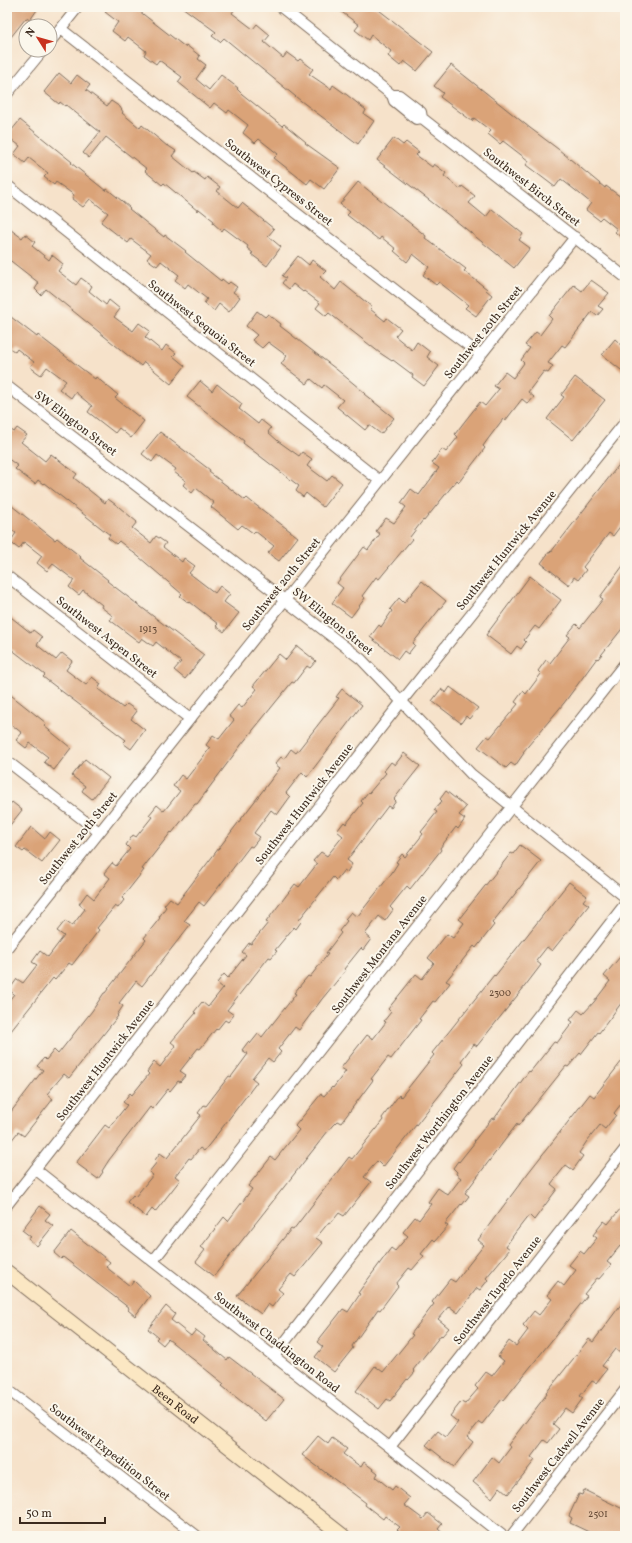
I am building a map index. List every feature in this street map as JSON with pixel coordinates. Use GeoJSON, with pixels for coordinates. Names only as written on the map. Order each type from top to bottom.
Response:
{"type":"FeatureCollection","features":[{"type":"Feature","properties":{"kind":"street"},"geometry":{"type":"LineString","coordinates":[[58,32],[78,7]]}},
{"type":"Feature","properties":{"kind":"street","name":"Southwest Birch Street"},"geometry":{"type":"LineString","coordinates":[[281,7],[392,95],[399,95],[422,112],[422,118],[625,277]]}},
{"type":"Feature","properties":{"kind":"street","name":"Southwest Cypress Street"},"geometry":{"type":"LineString","coordinates":[[61,28],[426,314],[481,355]]}},
{"type":"Feature","properties":{"kind":"street"},"geometry":{"type":"LineString","coordinates":[[7,94],[36,58]]}},
{"type":"Feature","properties":{"kind":"street","name":"Southwest Sequoia Street"},"geometry":{"type":"LineString","coordinates":[[7,186],[380,481]]}},
{"type":"Feature","properties":{"kind":"street","name":"Southwest 20th Street"},"geometry":{"type":"LineString","coordinates":[[7,948],[575,237]]}},
{"type":"Feature","properties":{"kind":"street","name":"SW Elington Street"},"geometry":{"type":"LineString","coordinates":[[7,386],[361,659],[471,774],[625,897]]}},
{"type":"Feature","properties":{"kind":"street","name":"Southwest Huntwick Avenue"},"geometry":{"type":"LineString","coordinates":[[7,1205],[402,701],[625,422]]}},
{"type":"Feature","properties":{"kind":"street","name":"Southwest Aspen Street"},"geometry":{"type":"LineString","coordinates":[[7,576],[190,718]]}},
{"type":"Feature","properties":{"kind":"street","name":"Southwest Montana Avenue"},"geometry":{"type":"LineString","coordinates":[[153,1262],[625,663]]}},
{"type":"Feature","properties":{"kind":"street"},"geometry":{"type":"LineString","coordinates":[[7,761],[99,832]]}},
{"type":"Feature","properties":{"kind":"street","name":"Southwest Worthington Avenue"},"geometry":{"type":"LineString","coordinates":[[274,1356],[625,904]]}},
{"type":"Feature","properties":{"kind":"street","name":"Southwest Tupelo Avenue"},"geometry":{"type":"LineString","coordinates":[[390,1447],[625,1149]]}},
{"type":"Feature","properties":{"kind":"street","name":"Southwest Chaddington Road"},"geometry":{"type":"LineString","coordinates":[[35,1169],[503,1536]]}},
{"type":"Feature","properties":{"kind":"street","name":"Been Road"},"geometry":{"type":"LineString","coordinates":[[7,1272],[342,1536]]}},
{"type":"Feature","properties":{"kind":"street","name":"Southwest Expedition Street"},"geometry":{"type":"LineString","coordinates":[[7,1389],[197,1536]]}},
{"type":"Feature","properties":{"kind":"street","name":"Southwest Cadwell Avenue"},"geometry":{"type":"LineString","coordinates":[[511,1536],[625,1390]]}},
{"type":"Feature","properties":{"kind":"building"},"geometry":{"type":"Polygon","coordinates":[[[7,7],[39,7],[31,18],[18,18],[18,28],[7,42],[7,7]]]}},
{"type":"Feature","properties":{"kind":"building"},"geometry":{"type":"Polygon","coordinates":[[[109,7],[143,7],[139,11],[185,47],[186,45],[200,56],[198,59],[206,65],[196,79],[209,90],[221,75],[282,126],[284,124],[306,142],[305,143],[340,168],[324,189],[311,179],[307,184],[274,158],[278,154],[259,139],[255,143],[243,133],[248,125],[229,110],[227,113],[214,103],[210,108],[178,82],[182,77],[159,60],[156,64],[144,55],[146,51],[128,37],[125,41],[112,31],[118,22],[105,12],[109,7]]]}},
{"type":"Feature","properties":{"kind":"building"},"geometry":{"type":"Polygon","coordinates":[[[182,7],[236,7],[232,13],[253,29],[257,24],[270,35],[264,42],[283,58],[287,53],[298,61],[300,59],[313,69],[309,74],[331,89],[333,85],[347,95],[366,110],[364,114],[374,121],[358,144],[301,101],[224,38],[220,42],[212,36],[216,32],[182,7]]]}},
{"type":"Feature","properties":{"kind":"building"},"geometry":{"type":"Polygon","coordinates":[[[335,7],[375,7],[433,52],[417,71],[404,61],[400,66],[388,56],[391,51],[371,35],[368,40],[355,30],[359,25],[335,7]]]}},
{"type":"Feature","properties":{"kind":"building"},"geometry":{"type":"Polygon","coordinates":[[[451,65],[605,188],[606,186],[625,200],[625,241],[615,232],[617,229],[602,217],[599,220],[586,210],[591,203],[561,179],[555,187],[526,165],[529,161],[503,141],[500,144],[488,134],[491,131],[474,118],[472,121],[440,97],[443,93],[434,86],[451,65]]]}},
{"type":"Feature","properties":{"kind":"building"},"geometry":{"type":"Polygon","coordinates":[[[59,73],[71,83],[77,75],[90,85],[86,90],[107,106],[111,101],[120,107],[123,112],[122,113],[140,128],[142,125],[167,146],[176,151],[172,156],[193,173],[194,172],[205,180],[207,177],[220,187],[217,191],[238,208],[242,203],[274,229],[268,236],[281,247],[267,266],[251,254],[253,253],[247,248],[248,246],[224,228],[222,231],[213,223],[214,221],[199,209],[198,211],[164,183],[162,185],[145,171],[147,169],[106,137],[89,158],[83,153],[100,132],[66,105],[65,106],[60,102],[59,104],[44,92],[59,73]]]}},
{"type":"Feature","properties":{"kind":"building"},"geometry":{"type":"Polygon","coordinates":[[[20,120],[72,162],[71,163],[106,191],[107,189],[164,237],[165,235],[186,251],[185,252],[221,281],[222,279],[228,284],[230,282],[237,287],[233,292],[240,297],[229,312],[219,304],[214,311],[204,303],[207,299],[188,284],[185,288],[175,280],[179,275],[161,261],[157,266],[147,259],[151,254],[131,239],[128,243],[101,222],[108,213],[90,199],[83,207],[72,199],[74,195],[56,182],[54,185],[44,177],[48,173],[29,158],[25,163],[14,154],[20,146],[7,136],[20,120]]]}},
{"type":"Feature","properties":{"kind":"building"},"geometry":{"type":"Polygon","coordinates":[[[394,138],[403,145],[406,142],[419,152],[416,155],[432,167],[434,164],[446,173],[444,176],[460,189],[462,186],[475,196],[469,203],[486,217],[492,209],[523,234],[519,240],[530,248],[514,268],[377,160],[394,138]]]}},
{"type":"Feature","properties":{"kind":"building"},"geometry":{"type":"Polygon","coordinates":[[[358,182],[426,236],[425,238],[466,269],[464,271],[487,289],[486,290],[492,295],[476,316],[465,308],[468,305],[439,282],[436,285],[423,275],[429,267],[413,254],[407,262],[394,251],[396,249],[381,237],[379,240],[347,215],[350,212],[340,204],[358,182]]]}},
{"type":"Feature","properties":{"kind":"building"},"geometry":{"type":"Polygon","coordinates":[[[7,227],[22,238],[25,234],[35,242],[32,246],[49,260],[52,255],[63,264],[58,271],[76,285],[81,278],[92,286],[89,291],[106,305],[109,300],[120,309],[114,317],[133,331],[139,323],[150,331],[145,337],[162,351],[166,345],[176,353],[173,356],[185,366],[171,384],[144,362],[141,366],[46,289],[41,295],[35,289],[39,283],[7,258],[7,227]]]}},
{"type":"Feature","properties":{"kind":"building"},"geometry":{"type":"Polygon","coordinates":[[[298,256],[309,265],[312,260],[326,271],[320,277],[335,290],[341,282],[372,307],[370,309],[385,321],[387,318],[401,329],[395,336],[412,350],[417,342],[430,352],[427,357],[439,366],[424,386],[412,377],[413,375],[393,360],[392,361],[380,353],[329,313],[326,316],[316,308],[320,303],[304,291],[303,292],[293,284],[289,289],[282,283],[286,278],[282,276],[298,256]]]}},
{"type":"Feature","properties":{"kind":"building"},"geometry":{"type":"Polygon","coordinates":[[[591,280],[609,293],[598,306],[603,309],[597,316],[592,312],[565,347],[562,345],[548,363],[553,366],[548,373],[544,371],[528,392],[534,397],[528,404],[522,399],[505,421],[503,419],[483,446],[485,448],[459,482],[457,480],[424,521],[423,520],[410,537],[412,539],[379,579],[376,577],[362,596],[365,598],[351,617],[332,603],[343,588],[337,583],[364,547],[368,550],[380,534],[376,531],[386,518],[394,523],[406,507],[401,503],[411,489],[419,495],[439,468],[432,463],[442,449],[446,452],[458,437],[455,434],[480,402],[485,406],[499,389],[494,386],[505,372],[513,378],[524,363],[521,360],[530,348],[525,345],[536,332],[540,335],[552,319],[549,316],[574,285],[582,291],[591,280]]]}},
{"type":"Feature","properties":{"kind":"building"},"geometry":{"type":"Polygon","coordinates":[[[257,311],[265,317],[268,314],[281,324],[280,326],[336,369],[394,418],[381,434],[369,425],[365,430],[337,407],[343,400],[324,385],[322,388],[311,379],[307,384],[281,364],[287,356],[268,342],[262,348],[252,340],[257,335],[246,326],[257,311]]]}},
{"type":"Feature","properties":{"kind":"building"},"geometry":{"type":"Polygon","coordinates":[[[11,317],[37,337],[38,335],[95,379],[96,377],[118,395],[115,398],[144,421],[131,438],[119,428],[115,433],[88,412],[92,406],[75,392],[71,398],[59,389],[66,381],[47,367],[41,375],[30,367],[34,362],[17,349],[15,352],[7,346],[7,323],[11,317]]]}},
{"type":"Feature","properties":{"kind":"building"},"geometry":{"type":"Polygon","coordinates":[[[615,339],[625,348],[625,373],[602,355],[615,339]]]}},
{"type":"Feature","properties":{"kind":"building"},"geometry":{"type":"Polygon","coordinates":[[[575,377],[605,400],[573,440],[547,419],[564,397],[561,395],[575,377]]]}},
{"type":"Feature","properties":{"kind":"building"},"geometry":{"type":"Polygon","coordinates":[[[200,381],[212,391],[217,384],[242,404],[239,409],[258,424],[261,420],[271,428],[268,432],[278,441],[299,456],[302,452],[312,459],[307,466],[327,481],[332,475],[342,483],[323,507],[306,493],[303,497],[296,491],[299,486],[187,397],[200,381]]]}},
{"type":"Feature","properties":{"kind":"building"},"geometry":{"type":"Polygon","coordinates":[[[7,427],[14,432],[17,428],[27,435],[21,442],[45,461],[51,454],[77,474],[74,478],[105,503],[108,499],[119,507],[137,522],[132,528],[151,543],[156,536],[166,543],[163,547],[182,562],[184,558],[195,566],[189,573],[215,593],[220,586],[230,594],[224,602],[239,613],[224,632],[216,626],[218,624],[180,596],[182,594],[119,541],[116,544],[108,538],[110,535],[44,483],[43,484],[38,480],[35,484],[15,469],[18,466],[7,458],[7,427]]]}},
{"type":"Feature","properties":{"kind":"building"},"geometry":{"type":"Polygon","coordinates":[[[160,432],[210,470],[209,472],[245,500],[247,498],[298,537],[279,561],[268,553],[274,546],[255,531],[253,533],[242,525],[238,529],[211,507],[214,503],[196,488],[192,493],[183,485],[186,481],[174,472],[176,469],[157,455],[152,462],[142,454],[160,432]]]}},
{"type":"Feature","properties":{"kind":"building"},"geometry":{"type":"Polygon","coordinates":[[[625,457],[625,520],[613,536],[609,533],[583,567],[586,570],[578,580],[574,577],[569,585],[541,563],[625,457]]]}},
{"type":"Feature","properties":{"kind":"building"},"geometry":{"type":"Polygon","coordinates":[[[7,502],[55,540],[57,538],[108,580],[107,581],[204,655],[185,679],[174,670],[181,662],[156,642],[153,646],[142,638],[139,642],[110,620],[113,616],[83,590],[79,595],[69,587],[74,580],[53,564],[47,571],[37,563],[42,556],[24,542],[19,549],[10,542],[16,533],[7,527],[7,502]]]}},
{"type":"Feature","properties":{"kind":"building"},"geometry":{"type":"Polygon","coordinates":[[[625,563],[625,625],[598,659],[597,658],[564,703],[523,752],[524,753],[515,766],[511,763],[506,768],[478,747],[487,736],[490,738],[518,704],[515,702],[523,691],[526,694],[541,674],[538,671],[546,660],[550,663],[570,637],[567,635],[576,624],[580,628],[603,599],[600,597],[625,563]]]}},
{"type":"Feature","properties":{"kind":"building"},"geometry":{"type":"Polygon","coordinates":[[[530,576],[561,600],[539,629],[535,626],[524,640],[526,642],[521,649],[517,646],[511,654],[486,635],[530,576]]]}},
{"type":"Feature","properties":{"kind":"building"},"geometry":{"type":"Polygon","coordinates":[[[422,581],[446,601],[413,643],[415,645],[408,654],[404,651],[398,659],[370,637],[379,625],[381,627],[392,611],[390,609],[399,598],[404,603],[422,581]]]}},
{"type":"Feature","properties":{"kind":"building"},"geometry":{"type":"Polygon","coordinates":[[[7,614],[31,633],[33,630],[42,637],[37,645],[56,660],[62,653],[72,661],[66,670],[86,685],[92,677],[101,684],[98,689],[123,708],[127,704],[137,711],[131,719],[145,730],[131,749],[123,743],[126,740],[43,677],[45,675],[7,646],[7,614]]]}},
{"type":"Feature","properties":{"kind":"building"},"geometry":{"type":"Polygon","coordinates":[[[297,646],[316,661],[310,668],[307,666],[294,683],[292,682],[241,745],[197,804],[195,804],[172,833],[171,832],[142,869],[144,870],[122,898],[124,900],[118,908],[115,906],[97,928],[99,930],[72,965],[69,963],[55,980],[53,978],[7,1036],[7,1003],[14,994],[9,990],[17,979],[23,983],[37,965],[32,962],[40,951],[48,957],[64,936],[57,931],[65,921],[72,926],[85,909],[79,904],[87,893],[94,899],[110,878],[104,873],[112,863],[116,866],[130,849],[126,845],[133,835],[136,837],[152,817],[149,815],[157,805],[164,811],[180,791],[173,786],[181,775],[186,779],[210,748],[206,745],[213,735],[219,739],[234,720],[229,716],[238,705],[242,708],[257,689],[253,686],[279,654],[286,660],[297,646]]]}},
{"type":"Feature","properties":{"kind":"building"},"geometry":{"type":"Polygon","coordinates":[[[450,687],[478,708],[469,719],[466,716],[461,723],[432,701],[441,689],[446,693],[450,687]]]}},
{"type":"Feature","properties":{"kind":"building"},"geometry":{"type":"Polygon","coordinates":[[[342,689],[362,705],[307,777],[302,772],[286,793],[290,797],[277,815],[271,810],[254,833],[260,837],[252,847],[250,846],[204,906],[199,902],[184,921],[190,925],[142,986],[136,981],[119,1003],[123,1006],[117,1015],[118,1016],[69,1078],[64,1074],[47,1094],[53,1099],[24,1136],[18,1132],[7,1146],[7,1117],[43,1070],[37,1066],[44,1058],[46,1060],[54,1050],[58,1054],[146,940],[144,938],[160,918],[159,917],[166,907],[164,905],[170,898],[177,903],[280,768],[275,764],[281,757],[284,759],[291,749],[296,753],[339,698],[336,697],[342,689]]]}},
{"type":"Feature","properties":{"kind":"building"},"geometry":{"type":"Polygon","coordinates":[[[7,692],[46,723],[44,726],[71,748],[54,770],[44,762],[48,757],[30,743],[26,748],[16,740],[22,733],[7,721],[7,692]]]}},
{"type":"Feature","properties":{"kind":"building"},"geometry":{"type":"Polygon","coordinates":[[[404,753],[420,766],[394,799],[396,801],[391,808],[388,806],[347,860],[352,864],[347,872],[344,870],[336,880],[333,877],[299,920],[301,922],[296,929],[294,927],[275,950],[277,951],[271,958],[269,957],[227,1010],[234,1015],[228,1022],[225,1020],[217,1030],[216,1029],[200,1049],[198,1048],[180,1071],[186,1075],[180,1082],[178,1081],[170,1091],[168,1089],[152,1109],[150,1107],[109,1160],[98,1179],[76,1163],[105,1125],[109,1128],[127,1105],[123,1102],[130,1093],[132,1095],[149,1074],[147,1072],[154,1062],[160,1067],[176,1046],[171,1042],[196,1013],[194,1012],[202,1002],[208,1007],[223,988],[217,983],[224,974],[228,978],[246,955],[242,952],[249,943],[251,944],[268,923],[266,922],[295,884],[299,887],[317,864],[313,861],[321,852],[327,856],[343,836],[337,831],[344,822],[346,824],[363,803],[361,801],[386,773],[384,771],[391,762],[395,765],[404,753]]]}},
{"type":"Feature","properties":{"kind":"building"},"geometry":{"type":"Polygon","coordinates":[[[85,759],[109,778],[92,799],[82,791],[85,786],[72,776],[85,759]]]}},
{"type":"Feature","properties":{"kind":"building"},"geometry":{"type":"Polygon","coordinates":[[[446,791],[466,807],[459,815],[465,819],[458,829],[456,827],[440,848],[441,850],[410,889],[407,886],[390,907],[393,910],[385,921],[379,916],[365,934],[371,939],[363,950],[361,948],[344,969],[346,970],[299,1030],[295,1027],[278,1049],[281,1052],[273,1062],[268,1058],[252,1078],[257,1082],[212,1141],[204,1151],[200,1148],[191,1159],[189,1158],[175,1176],[180,1180],[155,1212],[152,1209],[146,1217],[127,1202],[133,1195],[135,1197],[153,1175],[149,1172],[157,1162],[155,1160],[160,1153],[167,1158],[201,1115],[198,1113],[204,1105],[206,1106],[229,1076],[231,1077],[248,1054],[242,1050],[248,1042],[250,1044],[258,1034],[262,1037],[296,994],[294,993],[308,976],[310,977],[328,954],[326,953],[341,933],[339,931],[347,921],[345,919],[351,912],[357,917],[391,874],[398,863],[396,862],[402,854],[405,857],[423,834],[421,832],[437,812],[434,810],[442,801],[440,799],[446,791]]]}},
{"type":"Feature","properties":{"kind":"building"},"geometry":{"type":"Polygon","coordinates":[[[12,802],[22,810],[7,829],[7,808],[12,802]]]}},
{"type":"Feature","properties":{"kind":"building"},"geometry":{"type":"Polygon","coordinates":[[[31,827],[45,839],[50,832],[60,840],[42,863],[25,850],[23,852],[16,847],[31,827]]]}},
{"type":"Feature","properties":{"kind":"building"},"geometry":{"type":"Polygon","coordinates":[[[520,845],[541,861],[492,923],[494,925],[476,948],[474,946],[446,981],[450,983],[419,1019],[421,1020],[391,1059],[388,1057],[371,1079],[373,1080],[341,1123],[337,1121],[332,1126],[214,1276],[196,1262],[205,1250],[201,1247],[224,1217],[228,1221],[252,1189],[248,1186],[271,1157],[275,1160],[299,1130],[295,1126],[321,1094],[324,1096],[332,1087],[333,1088],[346,1071],[341,1068],[367,1035],[373,1039],[386,1022],[384,1021],[391,1012],[388,1009],[416,974],[422,979],[434,963],[428,958],[447,934],[453,938],[464,923],[459,919],[511,853],[513,854],[520,845]]]}},
{"type":"Feature","properties":{"kind":"building"},"geometry":{"type":"Polygon","coordinates":[[[569,882],[587,896],[583,901],[589,905],[552,951],[547,947],[536,961],[541,965],[477,1046],[474,1044],[461,1061],[464,1064],[383,1167],[377,1161],[364,1177],[371,1182],[344,1216],[339,1213],[331,1223],[329,1222],[316,1238],[323,1243],[295,1277],[291,1274],[278,1289],[283,1293],[272,1307],[268,1304],[261,1314],[237,1296],[291,1229],[293,1230],[349,1157],[352,1159],[383,1120],[382,1118],[399,1095],[401,1097],[434,1055],[432,1053],[569,882]]]}},
{"type":"Feature","properties":{"kind":"building"},"geometry":{"type":"Polygon","coordinates":[[[625,951],[625,998],[581,1054],[580,1053],[568,1067],[566,1066],[518,1126],[517,1124],[465,1193],[469,1196],[445,1224],[448,1226],[435,1241],[433,1239],[421,1254],[424,1256],[412,1270],[409,1268],[396,1284],[398,1286],[380,1310],[378,1309],[352,1346],[353,1348],[334,1372],[315,1357],[323,1347],[317,1342],[343,1309],[348,1312],[360,1294],[358,1293],[391,1248],[395,1251],[408,1236],[403,1232],[415,1217],[419,1220],[431,1204],[428,1202],[438,1188],[448,1195],[461,1178],[456,1174],[457,1172],[453,1168],[458,1161],[459,1162],[475,1142],[474,1141],[492,1118],[494,1119],[529,1071],[530,1072],[554,1042],[557,1043],[573,1022],[570,1020],[578,1010],[583,1014],[594,1002],[610,981],[604,976],[625,951]]]}},
{"type":"Feature","properties":{"kind":"building"},"geometry":{"type":"Polygon","coordinates":[[[625,1057],[625,1099],[614,1113],[616,1115],[605,1129],[600,1125],[587,1141],[579,1153],[583,1156],[573,1170],[566,1165],[551,1184],[557,1189],[534,1220],[529,1215],[515,1233],[506,1246],[510,1249],[486,1278],[488,1280],[480,1290],[477,1288],[458,1313],[449,1306],[438,1319],[449,1328],[442,1336],[441,1335],[413,1370],[415,1372],[408,1380],[407,1379],[390,1401],[387,1399],[379,1409],[356,1391],[375,1366],[383,1372],[413,1335],[411,1334],[434,1304],[432,1302],[450,1279],[455,1282],[484,1245],[478,1240],[528,1173],[590,1094],[594,1097],[625,1057]]]}},
{"type":"Feature","properties":{"kind":"building"},"geometry":{"type":"Polygon","coordinates":[[[625,1203],[625,1250],[620,1246],[607,1262],[611,1265],[599,1279],[597,1278],[584,1294],[587,1296],[504,1400],[502,1399],[482,1424],[479,1422],[467,1437],[473,1442],[454,1467],[426,1445],[438,1431],[446,1437],[458,1422],[450,1416],[461,1402],[465,1404],[478,1389],[475,1386],[486,1372],[492,1376],[504,1361],[498,1356],[509,1341],[516,1346],[528,1330],[523,1325],[534,1311],[539,1315],[552,1299],[547,1295],[558,1281],[564,1286],[576,1270],[569,1265],[580,1251],[584,1254],[597,1238],[593,1235],[604,1221],[608,1224],[625,1203]]]}},
{"type":"Feature","properties":{"kind":"building"},"geometry":{"type":"Polygon","coordinates":[[[40,1206],[50,1214],[45,1220],[53,1226],[37,1246],[28,1239],[31,1237],[22,1230],[40,1206]]]}},
{"type":"Feature","properties":{"kind":"building"},"geometry":{"type":"Polygon","coordinates":[[[71,1231],[110,1262],[106,1267],[130,1286],[134,1281],[150,1296],[135,1316],[128,1310],[129,1308],[63,1257],[61,1259],[54,1253],[71,1231]]]}},
{"type":"Feature","properties":{"kind":"building"},"geometry":{"type":"Polygon","coordinates":[[[625,1299],[625,1346],[620,1353],[615,1349],[602,1366],[607,1369],[596,1383],[592,1381],[580,1396],[583,1398],[572,1413],[565,1408],[553,1424],[559,1429],[548,1443],[544,1440],[531,1457],[535,1460],[508,1494],[500,1487],[492,1498],[473,1482],[492,1457],[499,1463],[511,1447],[508,1445],[547,1394],[546,1393],[589,1339],[593,1342],[625,1299]]]}},
{"type":"Feature","properties":{"kind":"building"},"geometry":{"type":"Polygon","coordinates":[[[166,1306],[175,1314],[171,1320],[191,1336],[196,1330],[205,1337],[203,1340],[227,1360],[229,1357],[284,1399],[266,1421],[222,1386],[224,1384],[168,1339],[163,1345],[156,1339],[158,1337],[148,1329],[166,1306]]]}},
{"type":"Feature","properties":{"kind":"building"},"geometry":{"type":"Polygon","coordinates":[[[318,1436],[328,1444],[332,1438],[347,1449],[343,1454],[361,1467],[364,1462],[378,1473],[376,1477],[392,1490],[395,1486],[410,1498],[404,1505],[423,1519],[428,1513],[442,1524],[438,1529],[446,1536],[405,1536],[397,1530],[400,1527],[385,1516],[383,1519],[365,1505],[366,1503],[302,1455],[318,1436]]]}},
{"type":"Feature","properties":{"kind":"building"},"geometry":{"type":"Polygon","coordinates":[[[584,1490],[625,1510],[625,1531],[622,1536],[590,1536],[591,1533],[570,1523],[572,1518],[569,1516],[579,1494],[582,1495],[584,1490]]]}}]}
